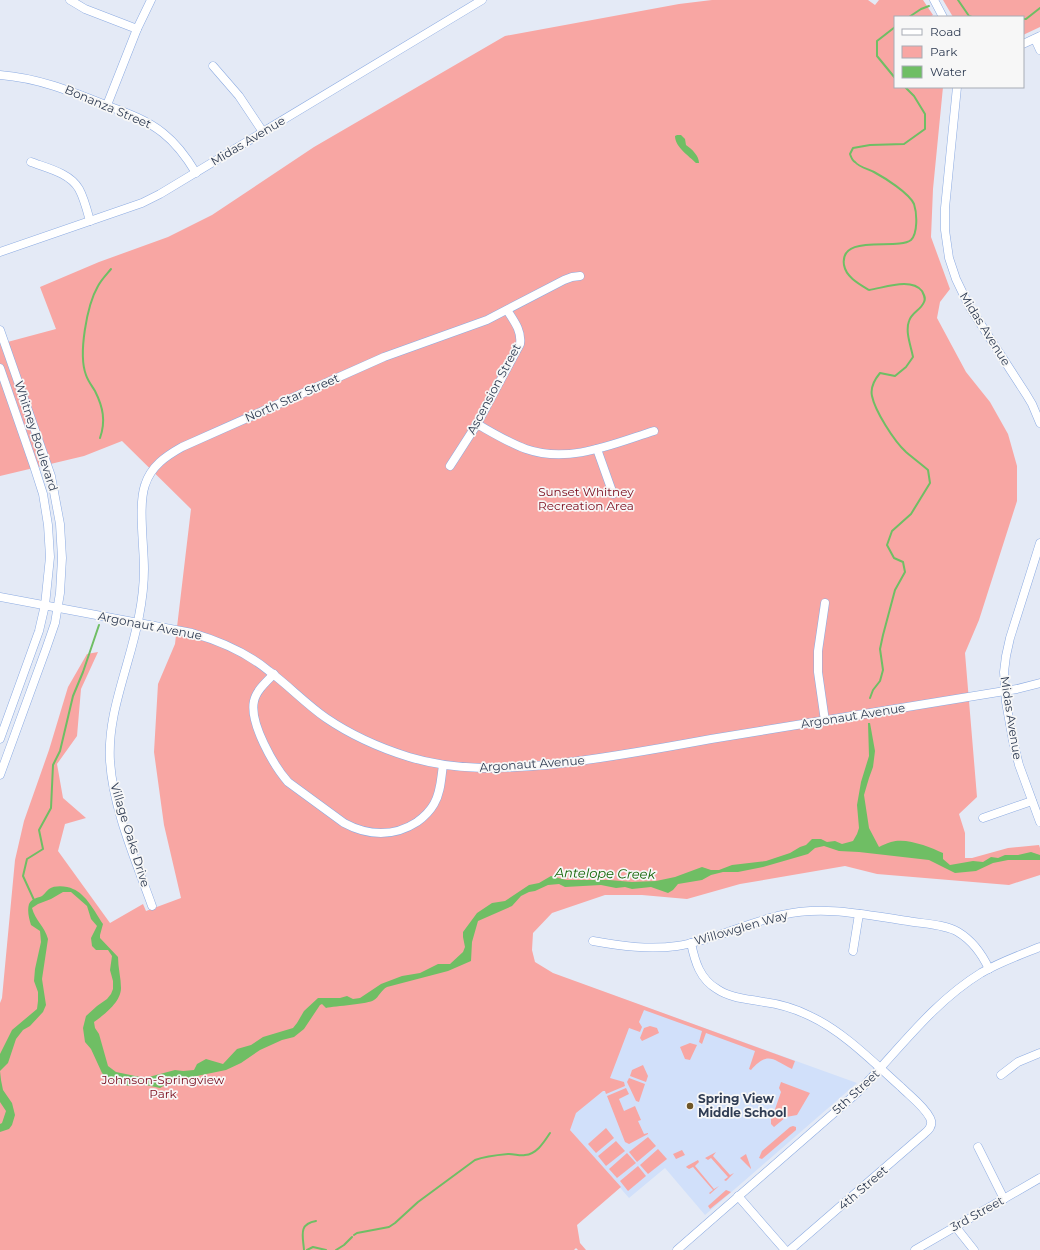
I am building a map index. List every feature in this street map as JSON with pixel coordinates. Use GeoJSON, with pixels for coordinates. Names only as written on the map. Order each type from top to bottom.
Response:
{"type":"FeatureCollection","features":[{"type":"Feature","properties":{"kind":"street"},"geometry":{"type":"LineString","coordinates":[[70,0],[85,9],[137,29]]}},
{"type":"Feature","properties":{"kind":"street"},"geometry":{"type":"LineString","coordinates":[[107,105],[137,29],[151,0]]}},
{"type":"Feature","properties":{"kind":"street","name":"Midas Avenue"},"geometry":{"type":"LineString","coordinates":[[0,252],[152,199],[482,0]]}},
{"type":"Feature","properties":{"kind":"street"},"geometry":{"type":"LineString","coordinates":[[934,0],[942,16]]}},
{"type":"Feature","properties":{"kind":"street"},"geometry":{"type":"LineString","coordinates":[[1024,44],[1038,38],[1040,50]]}},
{"type":"Feature","properties":{"kind":"street"},"geometry":{"type":"LineString","coordinates":[[213,66],[239,96],[262,132]]}},
{"type":"Feature","properties":{"kind":"street","name":"Bonanza Street"},"geometry":{"type":"LineString","coordinates":[[0,75],[42,82],[76,92],[143,120],[163,133],[185,156],[196,173]]}},
{"type":"Feature","properties":{"kind":"street","name":"Midas Avenue"},"geometry":{"type":"LineString","coordinates":[[956,88],[945,208],[945,230],[949,258],[956,279],[969,306],[1026,394],[1040,423]]}},
{"type":"Feature","properties":{"kind":"street"},"geometry":{"type":"LineString","coordinates":[[31,162],[61,173],[74,183],[81,195],[90,221]]}},
{"type":"Feature","properties":{"kind":"street","name":"North Star Street"},"geometry":{"type":"LineString","coordinates":[[138,622],[144,571],[143,496],[147,479],[158,463],[168,455],[182,447],[384,357],[470,327],[507,310],[564,280],[580,276]]}},
{"type":"Feature","properties":{"kind":"street","name":"Ascension Street"},"geometry":{"type":"LineString","coordinates":[[450,466],[477,424],[520,344],[520,332],[507,310]]}},
{"type":"Feature","properties":{"kind":"street","name":"Whitney Boulevard"},"geometry":{"type":"LineString","coordinates":[[0,330],[46,461],[54,491],[62,540],[58,607],[51,636],[0,775]]}},
{"type":"Feature","properties":{"kind":"street","name":"Whitney Boulevard"},"geometry":{"type":"LineString","coordinates":[[0,368],[43,494],[46,509],[50,557],[45,605],[39,631],[0,739]]}},
{"type":"Feature","properties":{"kind":"street"},"geometry":{"type":"LineString","coordinates":[[477,424],[513,444],[541,453],[555,455],[571,454],[597,449],[654,431]]}},
{"type":"Feature","properties":{"kind":"street"},"geometry":{"type":"LineString","coordinates":[[597,449],[613,494]]}},
{"type":"Feature","properties":{"kind":"street","name":"Midas Avenue"},"geometry":{"type":"LineString","coordinates":[[1040,544],[1006,656],[1004,672],[1005,691],[1013,741],[1019,765],[1040,822]]}},
{"type":"Feature","properties":{"kind":"street","name":"Argonaut Avenue"},"geometry":{"type":"LineString","coordinates":[[0,597],[138,622],[209,638],[246,655],[274,674],[322,715],[360,738],[375,745],[410,757],[443,765],[468,768],[488,769],[569,763],[1005,691],[1040,683]]}},
{"type":"Feature","properties":{"kind":"street"},"geometry":{"type":"LineString","coordinates":[[825,603],[818,651],[818,672],[825,721]]}},
{"type":"Feature","properties":{"kind":"street","name":"Village Oaks Drive"},"geometry":{"type":"LineString","coordinates":[[138,622],[112,721],[110,759],[117,802],[152,906]]}},
{"type":"Feature","properties":{"kind":"street"},"geometry":{"type":"LineString","coordinates":[[274,674],[255,698],[253,709],[255,722],[267,751],[279,772],[288,782],[344,823],[354,828],[374,833],[392,832],[408,827],[423,818],[437,799],[443,765]]}},
{"type":"Feature","properties":{"kind":"street"},"geometry":{"type":"LineString","coordinates":[[982,818],[1032,801]]}},
{"type":"Feature","properties":{"kind":"street","name":"Willowglen Way"},"geometry":{"type":"LineString","coordinates":[[593,941],[617,946],[644,948],[677,946],[714,937],[764,920],[795,912],[827,911],[859,914],[938,926],[957,932],[972,943],[979,951],[989,969]]}},
{"type":"Feature","properties":{"kind":"street"},"geometry":{"type":"LineString","coordinates":[[853,952],[859,914]]}},
{"type":"Feature","properties":{"kind":"street"},"geometry":{"type":"LineString","coordinates":[[691,943],[696,965],[708,983],[717,990],[736,997],[778,1005],[810,1016],[839,1034],[881,1069]]}},
{"type":"Feature","properties":{"kind":"street","name":"5th Street"},"geometry":{"type":"LineString","coordinates":[[677,1250],[842,1106],[881,1069],[925,1018],[938,1006],[964,985],[989,969],[1008,959],[1040,947]]}},
{"type":"Feature","properties":{"kind":"street"},"geometry":{"type":"LineString","coordinates":[[1001,1076],[1018,1062],[1040,1053]]}},
{"type":"Feature","properties":{"kind":"street","name":"4th Street"},"geometry":{"type":"LineString","coordinates":[[790,1250],[930,1129],[932,1123],[926,1112],[881,1069]]}},
{"type":"Feature","properties":{"kind":"street"},"geometry":{"type":"LineString","coordinates":[[978,1148],[1004,1199]]}},
{"type":"Feature","properties":{"kind":"street","name":"3rd Street"},"geometry":{"type":"LineString","coordinates":[[915,1250],[1040,1178]]}},
{"type":"Feature","properties":{"kind":"street"},"geometry":{"type":"LineString","coordinates":[[738,1196],[785,1250]]}},
{"type":"Feature","properties":{"kind":"street"},"geometry":{"type":"LineString","coordinates":[[955,1226],[974,1250]]}},
{"type":"Feature","properties":{"kind":"shaded area","name":"Spring View Middle School"},"geometry":{"type":"Polygon","coordinates":[[[507,957],[857,1083],[705,1215],[665,1168],[629,1198],[570,1130],[507,957]]]}},
{"type":"Feature","properties":{"kind":"green space","name":"Sunset Whitney Recreation Area"},"geometry":{"type":"Polygon","coordinates":[[[712,0],[868,0],[875,5],[879,0],[923,0],[933,15],[894,16],[894,88],[943,88],[933,189],[931,237],[950,289],[940,302],[937,318],[966,372],[990,402],[1008,434],[1017,466],[1017,501],[979,620],[965,653],[977,797],[959,814],[965,833],[965,858],[972,858],[1008,848],[1039,845],[1040,875],[1009,885],[877,874],[845,866],[740,884],[687,899],[642,895],[605,895],[552,913],[533,933],[532,950],[535,962],[553,973],[795,1061],[792,1069],[775,1060],[766,1059],[762,1060],[751,1070],[749,1069],[755,1051],[706,1033],[702,1044],[699,1042],[702,1031],[644,1010],[639,1022],[642,1027],[640,1032],[629,1028],[610,1078],[624,1082],[625,1086],[606,1094],[605,1091],[603,1091],[576,1113],[570,1130],[621,1187],[577,1225],[580,1243],[586,1250],[578,1250],[576,1248],[574,1250],[0,1250],[0,1003],[2,998],[15,860],[24,821],[49,750],[68,687],[87,654],[98,652],[81,689],[77,736],[57,764],[63,798],[86,818],[65,824],[58,851],[110,923],[143,904],[146,911],[181,898],[164,825],[154,752],[158,684],[175,644],[191,509],[122,441],[84,456],[0,476],[0,344],[56,329],[40,287],[99,262],[168,237],[212,215],[314,147],[505,36],[679,4],[712,0]]]}},
{"type":"Feature","properties":{"kind":"green space"},"geometry":{"type":"Polygon","coordinates":[[[943,0],[1040,0],[1040,27],[1024,35],[1024,16],[952,16],[943,0]]]}},
{"type":"Feature","properties":{"kind":"green space"},"geometry":{"type":"Polygon","coordinates":[[[650,1026],[657,1028],[659,1033],[642,1041],[640,1038],[644,1028],[650,1026]]]}},
{"type":"Feature","properties":{"kind":"green space"},"geometry":{"type":"Polygon","coordinates":[[[690,1043],[697,1045],[690,1060],[685,1059],[680,1047],[690,1043]]]}},
{"type":"Feature","properties":{"kind":"green space"},"geometry":{"type":"Polygon","coordinates":[[[643,1065],[648,1076],[646,1082],[630,1076],[632,1070],[643,1065]]]}},
{"type":"Feature","properties":{"kind":"green space"},"geometry":{"type":"Polygon","coordinates":[[[629,1078],[645,1084],[639,1102],[636,1101],[627,1082],[629,1078]]]}},
{"type":"Feature","properties":{"kind":"green space"},"geometry":{"type":"Polygon","coordinates":[[[781,1082],[810,1093],[797,1115],[786,1117],[774,1127],[771,1124],[771,1115],[774,1112],[781,1092],[779,1088],[781,1082]]]}},
{"type":"Feature","properties":{"kind":"green space"},"geometry":{"type":"Polygon","coordinates":[[[626,1088],[629,1094],[619,1099],[624,1111],[635,1106],[641,1120],[638,1121],[644,1134],[648,1133],[629,1144],[625,1142],[607,1096],[626,1088]]]}},
{"type":"Feature","properties":{"kind":"green space"},"geometry":{"type":"Polygon","coordinates":[[[793,1126],[796,1127],[796,1130],[762,1159],[759,1158],[762,1151],[793,1126]]]}},
{"type":"Feature","properties":{"kind":"green space"},"geometry":{"type":"Polygon","coordinates":[[[606,1128],[614,1138],[596,1153],[588,1144],[606,1128]]]}},
{"type":"Feature","properties":{"kind":"green space"},"geometry":{"type":"Polygon","coordinates":[[[648,1137],[656,1146],[637,1162],[629,1152],[648,1137]]]}},
{"type":"Feature","properties":{"kind":"green space"},"geometry":{"type":"Polygon","coordinates":[[[616,1141],[625,1151],[606,1166],[598,1156],[616,1141]]]}},
{"type":"Feature","properties":{"kind":"green space"},"geometry":{"type":"Polygon","coordinates":[[[658,1149],[667,1159],[648,1174],[640,1165],[658,1149]]]}},
{"type":"Feature","properties":{"kind":"green space"},"geometry":{"type":"Polygon","coordinates":[[[682,1150],[685,1155],[676,1159],[673,1154],[682,1150]]]}},
{"type":"Feature","properties":{"kind":"green space"},"geometry":{"type":"Polygon","coordinates":[[[716,1152],[713,1156],[730,1175],[734,1173],[726,1181],[724,1180],[728,1177],[711,1158],[708,1160],[705,1158],[716,1152]]]}},
{"type":"Feature","properties":{"kind":"green space"},"geometry":{"type":"Polygon","coordinates":[[[627,1153],[636,1163],[617,1178],[609,1169],[627,1153]]]}},
{"type":"Feature","properties":{"kind":"green space"},"geometry":{"type":"Polygon","coordinates":[[[746,1154],[751,1168],[751,1169],[740,1158],[746,1154]]]}},
{"type":"Feature","properties":{"kind":"green space"},"geometry":{"type":"Polygon","coordinates":[[[698,1160],[699,1162],[695,1166],[714,1189],[719,1186],[710,1194],[709,1193],[713,1190],[693,1167],[689,1169],[686,1167],[698,1160]]]}},
{"type":"Feature","properties":{"kind":"green space"},"geometry":{"type":"Polygon","coordinates":[[[638,1166],[646,1176],[628,1191],[620,1181],[638,1166]]]}},
{"type":"Feature","properties":{"kind":"green space"},"geometry":{"type":"Polygon","coordinates":[[[726,1190],[731,1192],[710,1209],[708,1206],[726,1190]]]}},
{"type":"Feature","properties":{"kind":"water"},"geometry":{"type":"Polygon","coordinates":[[[681,135],[685,139],[686,145],[695,153],[699,163],[696,163],[680,148],[677,144],[675,136],[681,135]]]}},
{"type":"Feature","properties":{"kind":"water"},"geometry":{"type":"Polygon","coordinates":[[[868,723],[870,723],[875,751],[873,767],[864,795],[869,828],[879,847],[897,841],[918,843],[943,853],[943,859],[950,865],[973,861],[983,862],[991,857],[998,858],[1005,855],[1018,855],[1031,852],[1040,855],[1040,860],[1008,860],[993,863],[976,871],[955,873],[929,860],[839,851],[824,846],[815,848],[808,854],[763,867],[738,872],[723,872],[711,875],[702,880],[678,884],[668,893],[651,887],[632,889],[601,885],[565,887],[559,884],[548,885],[521,896],[512,906],[478,921],[472,942],[471,961],[448,971],[387,987],[376,999],[371,1001],[326,1008],[322,1004],[304,1029],[294,1037],[282,1040],[260,1050],[241,1063],[226,1070],[179,1079],[173,1077],[170,1082],[160,1088],[136,1083],[129,1086],[108,1080],[102,1073],[91,1049],[85,1042],[83,1028],[86,1016],[107,999],[113,989],[113,981],[110,970],[112,956],[108,950],[96,950],[92,946],[91,938],[97,926],[91,919],[87,906],[71,892],[63,892],[32,908],[48,939],[42,979],[46,1005],[43,1012],[30,1026],[23,1030],[16,1039],[8,1063],[0,1071],[0,1054],[12,1030],[37,1009],[38,992],[34,981],[41,942],[40,931],[31,925],[28,907],[33,899],[42,896],[49,889],[54,887],[61,886],[78,891],[86,899],[103,924],[100,938],[118,957],[121,988],[115,1003],[94,1022],[95,1028],[99,1034],[108,1066],[116,1072],[145,1078],[175,1070],[194,1070],[197,1064],[206,1059],[223,1064],[237,1049],[251,1045],[263,1037],[293,1028],[304,1011],[318,998],[340,998],[347,996],[353,999],[360,998],[381,984],[402,976],[420,973],[438,964],[450,964],[463,952],[465,947],[463,932],[477,913],[492,903],[505,901],[529,885],[539,883],[551,876],[566,880],[609,880],[632,882],[656,881],[675,877],[702,867],[711,870],[719,870],[732,865],[766,861],[790,853],[806,845],[812,839],[821,839],[827,842],[835,841],[842,844],[853,841],[859,828],[857,805],[861,782],[869,756],[868,723]]]}},
{"type":"Feature","properties":{"kind":"water"},"geometry":{"type":"Polygon","coordinates":[[[0,1071],[3,1090],[12,1103],[15,1115],[9,1129],[0,1132],[0,1124],[2,1123],[6,1111],[0,1102],[0,1071]]]}},
{"type":"Feature","properties":{"kind":"waterway"},"geometry":{"type":"LineString","coordinates":[[958,0],[969,16]]}},
{"type":"Feature","properties":{"kind":"waterway"},"geometry":{"type":"LineString","coordinates":[[910,16],[929,6]]}},
{"type":"Feature","properties":{"kind":"waterway"},"geometry":{"type":"LineString","coordinates":[[1024,19],[1040,8]]}},
{"type":"Feature","properties":{"kind":"waterway"},"geometry":{"type":"LineString","coordinates":[[894,28],[877,41],[877,56],[894,77]]}},
{"type":"Feature","properties":{"kind":"waterway"},"geometry":{"type":"LineString","coordinates":[[870,698],[873,690],[880,681],[883,670],[880,649],[883,635],[895,590],[905,572],[903,562],[894,558],[887,545],[892,531],[911,514],[930,483],[928,470],[901,447],[886,426],[874,402],[872,396],[872,386],[880,373],[895,376],[906,367],[913,357],[908,334],[908,325],[910,318],[923,305],[925,298],[922,291],[911,285],[897,284],[869,290],[850,277],[847,273],[844,265],[845,255],[850,249],[859,246],[904,243],[911,240],[913,237],[916,223],[914,204],[907,195],[884,178],[861,167],[853,160],[850,154],[853,148],[870,145],[904,144],[925,129],[925,114],[914,96],[906,88]]}},
{"type":"Feature","properties":{"kind":"waterway"},"geometry":{"type":"LineString","coordinates":[[100,438],[103,426],[102,408],[86,375],[83,343],[87,317],[94,294],[111,269]]}},
{"type":"Feature","properties":{"kind":"waterway"},"geometry":{"type":"LineString","coordinates":[[34,900],[23,876],[27,859],[43,849],[39,830],[51,808],[53,765],[60,751],[73,696],[99,625]]}},
{"type":"Feature","properties":{"kind":"waterway"},"geometry":{"type":"LineString","coordinates":[[354,1235],[357,1233],[389,1227],[418,1202],[475,1160],[509,1154],[529,1154],[537,1150],[550,1133]]}},
{"type":"Feature","properties":{"kind":"waterway"},"geometry":{"type":"LineString","coordinates":[[304,1250],[304,1228],[306,1225],[316,1221]]}},
{"type":"Feature","properties":{"kind":"waterway"},"geometry":{"type":"LineString","coordinates":[[336,1250],[352,1237]]}},
{"type":"Feature","properties":{"kind":"waterway"},"geometry":{"type":"LineString","coordinates":[[307,1250],[313,1247],[326,1250]]}},
{"type":"Feature","properties":{"kind":"place","name":"Spring View Middle School"},"geometry":{"type":"Point","coordinates":[690,1106]}},
{"type":"Feature","properties":{"kind":"water label","name":"Antelope Creek"},"geometry":{"type":"Point","coordinates":[605,873]}},
{"type":"Feature","properties":{"kind":"park label","name":"Johnson-Springview Park"},"geometry":{"type":"Point","coordinates":[163,1087]}}]}
